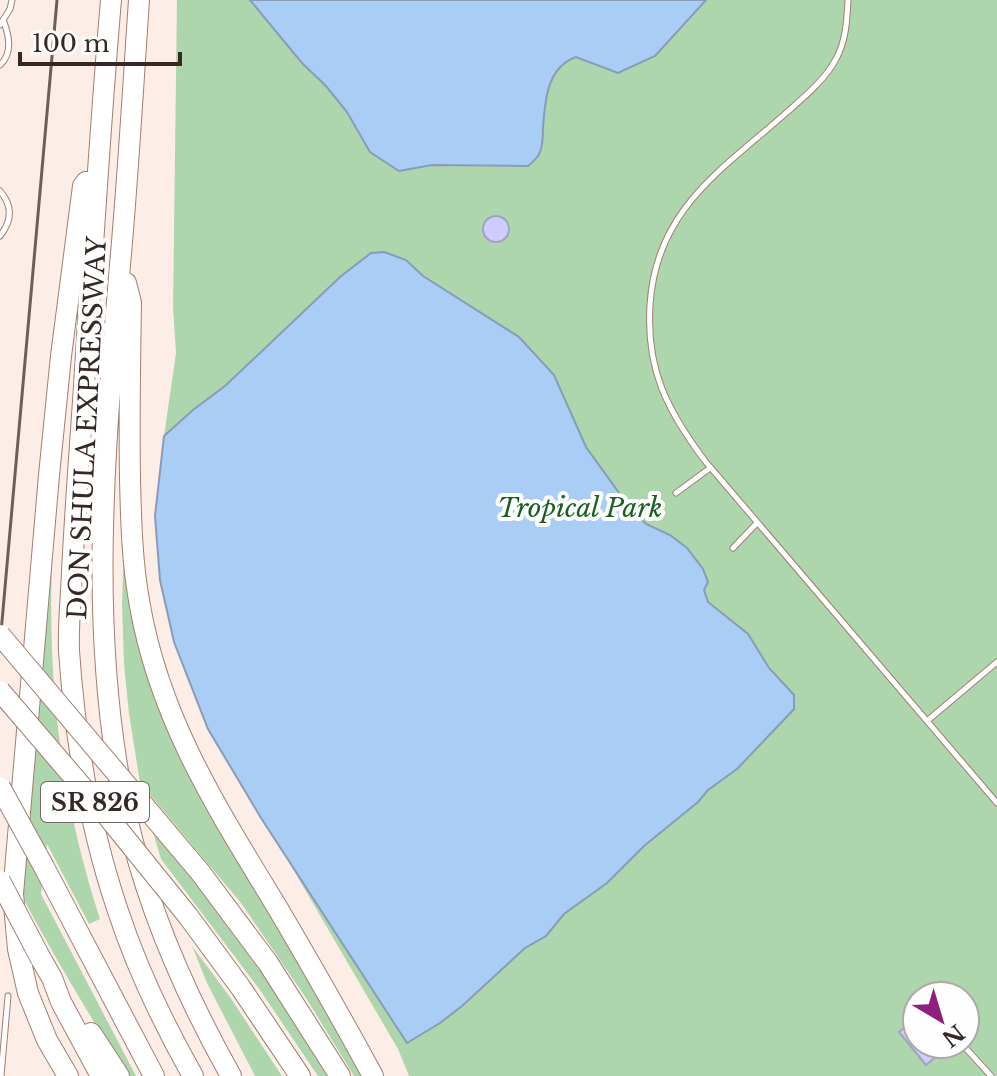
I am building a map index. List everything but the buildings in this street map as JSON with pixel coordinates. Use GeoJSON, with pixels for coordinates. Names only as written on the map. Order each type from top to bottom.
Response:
{"type":"FeatureCollection","features":[{"type":"Feature","properties":{"kind":"highway","name":"DON SHULA EXPRESSWAY"},"geometry":{"type":"LineString","coordinates":[[111,0],[97,166],[69,648],[81,757],[91,809],[118,911],[163,1020],[193,1076]]}},
{"type":"Feature","properties":{"kind":"highway","name":"DON SHULA EXPRESSWAY"},"geometry":{"type":"LineString","coordinates":[[139,0],[109,396],[102,570],[103,638],[114,744],[132,837],[160,925],[192,1003],[231,1076]]}},
{"type":"Feature","properties":{"kind":"highway"},"geometry":{"type":"LineString","coordinates":[[68,1076],[47,1040],[25,981],[14,921],[14,875],[61,356],[83,186],[97,166]]}},
{"type":"Feature","properties":{"kind":"highway"},"geometry":{"type":"LineString","coordinates":[[121,260],[131,303],[133,559],[140,606],[158,679],[193,765],[373,1076]]}},
{"type":"Feature","properties":{"kind":"highway"},"geometry":{"type":"LineString","coordinates":[[0,635],[200,872],[268,963],[340,1076]]}},
{"type":"Feature","properties":{"kind":"highway","name":"SR 826"},"geometry":{"type":"LineString","coordinates":[[0,691],[188,916],[300,1076]]}},
{"type":"Feature","properties":{"kind":"highway","name":"SR 826"},"geometry":{"type":"LineString","coordinates":[[0,787],[154,1076]]}},
{"type":"Feature","properties":{"kind":"highway"},"geometry":{"type":"LineString","coordinates":[[0,881],[101,1076]]}},
{"type":"Feature","properties":{"kind":"highway"},"geometry":{"type":"LineString","coordinates":[[52,978],[68,996],[119,1076]]}},
{"type":"Feature","properties":{"kind":"lane"},"geometry":{"type":"LineString","coordinates":[[0,65],[9,48],[8,35],[2,23],[12,0]]}},
{"type":"Feature","properties":{"kind":"lane"},"geometry":{"type":"LineString","coordinates":[[848,0],[846,31],[831,67],[800,100],[716,173],[697,193],[670,233],[655,268],[651,288],[651,350],[655,373],[674,414],[710,468],[997,803]]}},
{"type":"Feature","properties":{"kind":"lane"},"geometry":{"type":"LineString","coordinates":[[0,191],[9,201],[10,216],[0,236]]}},
{"type":"Feature","properties":{"kind":"lane"},"geometry":{"type":"LineString","coordinates":[[676,493],[710,468]]}},
{"type":"Feature","properties":{"kind":"lane"},"geometry":{"type":"LineString","coordinates":[[733,548],[757,523]]}},
{"type":"Feature","properties":{"kind":"lane"},"geometry":{"type":"LineString","coordinates":[[927,721],[997,662]]}},
{"type":"Feature","properties":{"kind":"lane"},"geometry":{"type":"LineString","coordinates":[[1,1076],[8,996]]}},
{"type":"Feature","properties":{"kind":"lane"},"geometry":{"type":"LineString","coordinates":[[976,1060],[991,1076]]}},
{"type":"Feature","properties":{"kind":"green space","name":"Tropical Park"},"geometry":{"type":"Polygon","coordinates":[[[177,0],[997,0],[997,1076],[409,1076],[398,1049],[202,713],[164,436],[176,353],[173,307],[177,0]]]}},
{"type":"Feature","properties":{"kind":"green space"},"geometry":{"type":"Polygon","coordinates":[[[53,540],[52,638],[58,732],[74,825],[100,919],[89,924],[47,844],[41,894],[136,1076],[128,1076],[19,891],[53,540]]]}},
{"type":"Feature","properties":{"kind":"green space"},"geometry":{"type":"Polygon","coordinates":[[[124,546],[140,634],[363,1076],[354,1076],[306,998],[241,903],[140,783],[124,664],[124,546]]]}},
{"type":"Feature","properties":{"kind":"green space"},"geometry":{"type":"Polygon","coordinates":[[[152,829],[209,898],[286,1008],[327,1076],[318,1076],[260,990],[161,859],[152,829]]]}},
{"type":"Feature","properties":{"kind":"green space"},"geometry":{"type":"Polygon","coordinates":[[[192,946],[282,1076],[255,1076],[207,983],[192,946]]]}},
{"type":"Feature","properties":{"kind":"water"},"geometry":{"type":"Polygon","coordinates":[[[250,0],[706,0],[655,56],[618,73],[576,57],[559,68],[549,86],[541,149],[528,166],[432,165],[399,171],[370,152],[347,112],[250,0]]]}},
{"type":"Feature","properties":{"kind":"water"},"geometry":{"type":"Polygon","coordinates":[[[384,252],[406,260],[423,276],[519,337],[554,375],[586,447],[630,508],[646,524],[670,535],[687,548],[703,569],[708,582],[704,590],[708,602],[748,634],[769,668],[794,695],[794,709],[737,769],[644,846],[607,883],[564,914],[546,936],[525,948],[462,1006],[407,1043],[261,818],[208,729],[174,642],[160,580],[155,516],[164,436],[225,386],[340,277],[371,253],[384,252]]]}},
{"type":"Feature","properties":{"kind":"railway"},"geometry":{"type":"LineString","coordinates":[[0,644],[57,0]]}}]}
